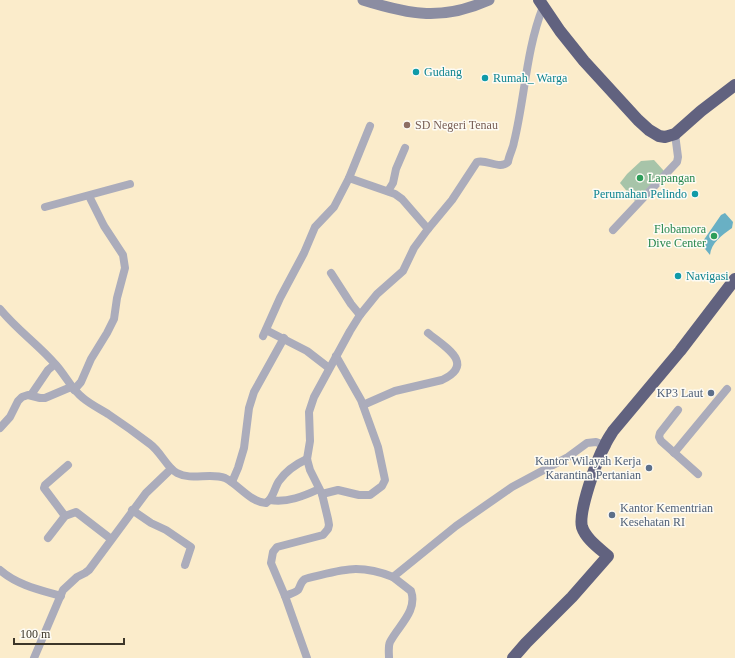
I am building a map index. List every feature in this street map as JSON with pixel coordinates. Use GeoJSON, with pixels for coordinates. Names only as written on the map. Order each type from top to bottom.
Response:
{"type":"FeatureCollection","features":[{"type":"Feature","properties":{"kind":"highway"},"geometry":{"type":"LineString","coordinates":[[541,4],[584,61],[638,120],[649,130],[659,136],[665,137],[675,134],[735,85]]}},
{"type":"Feature","properties":{"kind":"highway"},"geometry":{"type":"LineString","coordinates":[[513,658],[608,556],[588,537],[582,526],[581,520],[585,499],[604,445],[613,431],[680,351],[735,279]]}},
{"type":"Feature","properties":{"kind":"street"},"geometry":{"type":"LineString","coordinates":[[363,0],[378,2],[396,10],[439,14],[461,11],[489,0]]}},
{"type":"Feature","properties":{"kind":"street"},"geometry":{"type":"LineString","coordinates":[[307,658],[271,562],[273,552],[277,547],[320,536],[326,533],[329,525],[320,491],[310,470],[307,459],[310,441],[309,412],[314,397],[329,368],[360,316],[376,294],[403,271],[414,248],[452,200],[478,162],[486,162],[501,166],[508,162],[514,143],[531,46],[541,4]]}},
{"type":"Feature","properties":{"kind":"street"},"geometry":{"type":"LineString","coordinates":[[329,368],[307,351],[284,338],[264,333],[280,298],[304,253],[315,227],[334,207],[349,178],[370,126]]}},
{"type":"Feature","properties":{"kind":"street"},"geometry":{"type":"LineString","coordinates":[[613,230],[677,162],[678,157],[675,134]]}},
{"type":"Feature","properties":{"kind":"street"},"geometry":{"type":"LineString","coordinates":[[388,191],[393,183],[396,169],[405,148]]}},
{"type":"Feature","properties":{"kind":"street"},"geometry":{"type":"LineString","coordinates":[[349,178],[388,191],[402,199],[428,229]]}},
{"type":"Feature","properties":{"kind":"street"},"geometry":{"type":"LineString","coordinates":[[45,206],[130,184]]}},
{"type":"Feature","properties":{"kind":"street"},"geometry":{"type":"LineString","coordinates":[[0,428],[10,417],[18,401],[22,397],[31,395],[45,398],[73,388],[81,382],[91,360],[114,319],[117,298],[125,268],[123,255],[104,226],[88,196]]}},
{"type":"Feature","properties":{"kind":"street"},"geometry":{"type":"LineString","coordinates":[[331,273],[360,316]]}},
{"type":"Feature","properties":{"kind":"street"},"geometry":{"type":"LineString","coordinates":[[0,309],[55,364],[73,388],[84,399],[152,445],[176,473],[182,475],[215,476],[223,478],[232,482],[259,502],[266,503],[270,500],[279,481],[297,464],[307,459]]}},
{"type":"Feature","properties":{"kind":"street"},"geometry":{"type":"LineString","coordinates":[[363,405],[395,391],[442,380],[453,374],[457,368],[457,360],[446,348],[428,333]]}},
{"type":"Feature","properties":{"kind":"street"},"geometry":{"type":"LineString","coordinates":[[232,482],[244,448],[249,408],[254,392],[284,338]]}},
{"type":"Feature","properties":{"kind":"street"},"geometry":{"type":"LineString","coordinates":[[270,500],[279,502],[320,491],[338,490],[358,495],[370,495],[384,483],[384,472],[378,447],[363,405],[336,356]]}},
{"type":"Feature","properties":{"kind":"street"},"geometry":{"type":"LineString","coordinates":[[31,395],[48,370],[55,364]]}},
{"type":"Feature","properties":{"kind":"street"},"geometry":{"type":"LineString","coordinates":[[674,453],[726,389]]}},
{"type":"Feature","properties":{"kind":"street"},"geometry":{"type":"LineString","coordinates":[[678,410],[660,433],[659,437],[661,441],[698,474]]}},
{"type":"Feature","properties":{"kind":"street"},"geometry":{"type":"LineString","coordinates":[[393,576],[451,530],[512,487],[568,457],[587,444],[596,442],[604,445]]}},
{"type":"Feature","properties":{"kind":"street"},"geometry":{"type":"LineString","coordinates":[[65,516],[44,488],[45,485],[68,465]]}},
{"type":"Feature","properties":{"kind":"street"},"geometry":{"type":"LineString","coordinates":[[34,658],[45,629],[63,590],[73,580],[89,570],[132,510],[146,493],[171,469]]}},
{"type":"Feature","properties":{"kind":"street"},"geometry":{"type":"LineString","coordinates":[[132,510],[191,547],[185,565]]}},
{"type":"Feature","properties":{"kind":"street"},"geometry":{"type":"LineString","coordinates":[[48,538],[65,516],[76,512],[111,539]]}},
{"type":"Feature","properties":{"kind":"street"},"geometry":{"type":"LineString","coordinates":[[285,596],[296,591],[303,580],[336,571],[365,569],[378,571],[393,576],[411,591],[412,603],[408,617],[390,643],[389,658]]}},
{"type":"Feature","properties":{"kind":"street"},"geometry":{"type":"LineString","coordinates":[[0,570],[6,575],[34,588],[61,596]]}},
{"type":"Feature","properties":{"kind":"green space","name":"Lapangan"},"geometry":{"type":"Polygon","coordinates":[[[654,160],[664,171],[635,201],[620,183],[641,161],[654,160]]]}},
{"type":"Feature","properties":{"kind":"water","name":"Flobamora Dive Center"},"geometry":{"type":"Polygon","coordinates":[[[725,213],[733,222],[732,228],[721,236],[715,243],[712,247],[710,255],[701,244],[721,215],[725,213]]]}},
{"type":"Feature","properties":{"kind":"place","name":"Gudang"},"geometry":{"type":"Point","coordinates":[416,72]}},
{"type":"Feature","properties":{"kind":"place","name":"Rumah_ Warga"},"geometry":{"type":"Point","coordinates":[485,78]}},
{"type":"Feature","properties":{"kind":"place","name":"SD Negeri Tenau"},"geometry":{"type":"Point","coordinates":[407,125]}},
{"type":"Feature","properties":{"kind":"place","name":"Lapangan"},"geometry":{"type":"Point","coordinates":[640,178]}},
{"type":"Feature","properties":{"kind":"place","name":"Perumahan Pelindo"},"geometry":{"type":"Point","coordinates":[695,194]}},
{"type":"Feature","properties":{"kind":"place","name":"Flobamora Dive Center"},"geometry":{"type":"Point","coordinates":[714,236]}},
{"type":"Feature","properties":{"kind":"place","name":"Navigasi"},"geometry":{"type":"Point","coordinates":[678,276]}},
{"type":"Feature","properties":{"kind":"place","name":"KP3 Laut"},"geometry":{"type":"Point","coordinates":[711,393]}},
{"type":"Feature","properties":{"kind":"place","name":"Kantor Wilayah Kerja Karantina Pertanian"},"geometry":{"type":"Point","coordinates":[649,468]}},
{"type":"Feature","properties":{"kind":"place","name":"Kantor Kementrian Kesehatan RI"},"geometry":{"type":"Point","coordinates":[612,515]}}]}
